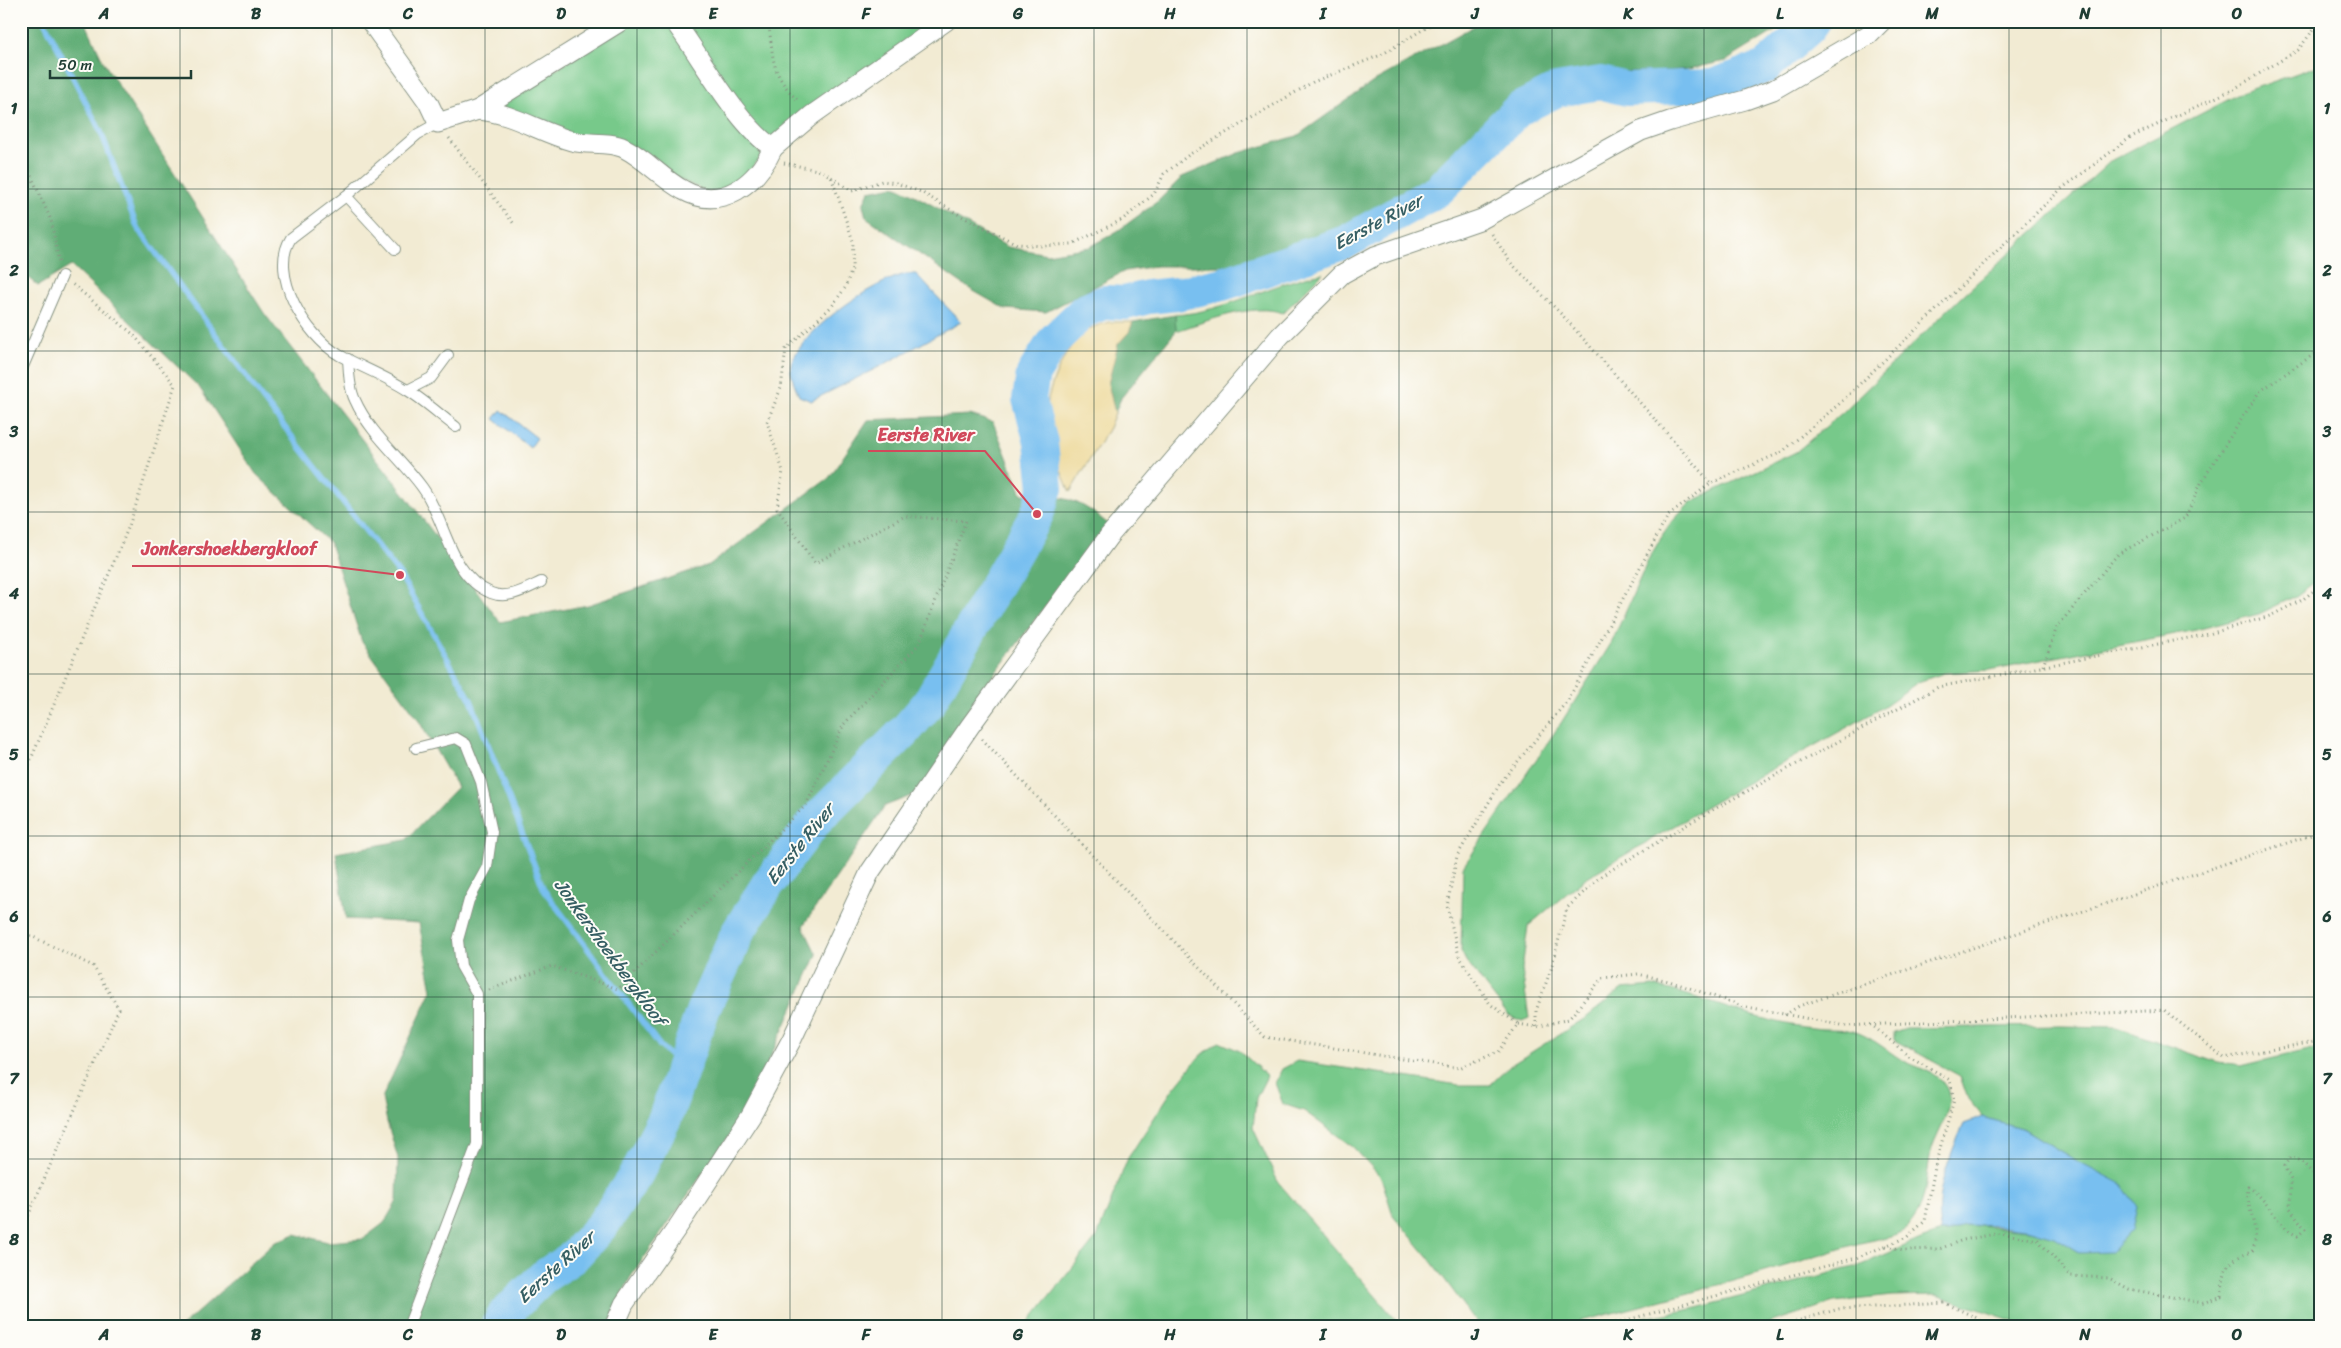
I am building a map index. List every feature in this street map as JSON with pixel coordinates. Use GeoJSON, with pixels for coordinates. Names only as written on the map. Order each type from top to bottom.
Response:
{"type":"FeatureCollection","features":[{"type":"Feature","properties":{"kind":"street"},"geometry":{"type":"LineString","coordinates":[[370,21],[428,102],[438,123],[478,110],[621,21]]}},
{"type":"Feature","properties":{"kind":"street"},"geometry":{"type":"LineString","coordinates":[[674,21],[769,155]]}},
{"type":"Feature","properties":{"kind":"street"},"geometry":{"type":"LineString","coordinates":[[478,110],[500,113],[521,119],[573,141],[622,147],[648,163],[683,191],[700,197],[719,197],[733,194],[750,182],[769,155],[812,115],[946,21]]}},
{"type":"Feature","properties":{"kind":"street"},"geometry":{"type":"LineString","coordinates":[[614,1327],[624,1304],[679,1225],[751,1115],[792,1039],[870,872],[970,726],[1109,536],[1280,336],[1342,274],[1374,256],[1482,219],[1625,138],[1670,120],[1745,100],[1773,90],[1868,35],[1882,21]]}},
{"type":"Feature","properties":{"kind":"lane"},"geometry":{"type":"LineString","coordinates":[[438,123],[418,134],[346,196],[291,238],[286,246],[284,275],[300,316],[313,332],[332,349],[408,390],[456,427]]}},
{"type":"Feature","properties":{"kind":"lane"},"geometry":{"type":"LineString","coordinates":[[346,196],[395,249]]}},
{"type":"Feature","properties":{"kind":"lane"},"geometry":{"type":"LineString","coordinates":[[21,371],[62,276]]}},
{"type":"Feature","properties":{"kind":"lane"},"geometry":{"type":"LineString","coordinates":[[408,390],[431,378],[448,355]]}},
{"type":"Feature","properties":{"kind":"lane"},"geometry":{"type":"LineString","coordinates":[[348,359],[354,398],[367,423],[422,488],[439,515],[448,543],[459,564],[473,582],[492,594],[514,595],[541,582]]}},
{"type":"Feature","properties":{"kind":"lane"},"geometry":{"type":"LineString","coordinates":[[408,1327],[476,1144],[476,994],[461,966],[458,940],[469,900],[486,867],[492,832],[481,782],[466,744],[456,738],[416,748]]}},
{"type":"Feature","properties":{"kind":"path"},"geometry":{"type":"LineString","coordinates":[[768,21],[772,59],[778,78],[812,115]]}},
{"type":"Feature","properties":{"kind":"path"},"geometry":{"type":"LineString","coordinates":[[769,155],[831,176],[852,191],[882,181],[896,183],[922,192],[960,216],[1016,244],[1042,246],[1072,244],[1122,220],[1154,194],[1164,174],[1190,154],[1313,82],[1381,55],[1437,21]]}},
{"type":"Feature","properties":{"kind":"path"},"geometry":{"type":"LineString","coordinates":[[2314,21],[2318,26],[2298,50],[2234,89],[2131,137],[2060,190],[1838,405],[1782,452],[1711,482],[1668,516],[1568,700],[1501,782],[1457,856],[1447,906],[1459,956],[1490,1004],[1518,1024],[1536,1027],[1569,1018],[1602,978],[1638,974],[1669,980],[1742,1006],[1784,1016],[1846,1026],[2164,1010],[2224,1058],[2320,1041]]}},
{"type":"Feature","properties":{"kind":"path"},"geometry":{"type":"LineString","coordinates":[[438,123],[514,224]]}},
{"type":"Feature","properties":{"kind":"path"},"geometry":{"type":"LineString","coordinates":[[21,153],[51,220],[62,276],[133,334],[175,384],[129,526],[21,783]]}},
{"type":"Feature","properties":{"kind":"path"},"geometry":{"type":"LineString","coordinates":[[476,994],[552,966],[618,989],[806,805],[844,724],[919,644],[966,520],[905,516],[816,563],[777,508],[783,470],[767,422],[781,388],[786,349],[832,306],[846,288],[852,269],[853,241],[831,176]]}},
{"type":"Feature","properties":{"kind":"path"},"geometry":{"type":"LineString","coordinates":[[1482,219],[1510,262],[1565,318],[1711,482]]}},
{"type":"Feature","properties":{"kind":"path"},"geometry":{"type":"LineString","coordinates":[[2043,666],[2057,627],[2118,554],[2185,518],[2202,482],[2259,392],[2320,350]]}},
{"type":"Feature","properties":{"kind":"path"},"geometry":{"type":"LineString","coordinates":[[1536,1027],[1536,1011],[1551,969],[1568,908],[1601,876],[1698,818],[1938,687],[2209,634],[2270,616],[2302,600],[2320,586]]}},
{"type":"Feature","properties":{"kind":"path"},"geometry":{"type":"LineString","coordinates":[[970,726],[1265,1037],[1459,1068],[1498,1052],[1518,1024]]}},
{"type":"Feature","properties":{"kind":"path"},"geometry":{"type":"LineString","coordinates":[[1784,1016],[1799,1006],[2320,832]]}},
{"type":"Feature","properties":{"kind":"path"},"geometry":{"type":"LineString","coordinates":[[21,931],[93,966],[118,1009],[21,1232]]}},
{"type":"Feature","properties":{"kind":"path"},"geometry":{"type":"LineString","coordinates":[[1601,1327],[1856,1258],[1907,1237],[1925,1221],[1936,1162],[1954,1100],[1950,1080],[1909,1056],[1873,1026]]}},
{"type":"Feature","properties":{"kind":"path"},"geometry":{"type":"LineString","coordinates":[[1886,1246],[1903,1250],[1939,1249],[1963,1240],[2001,1233],[2038,1240],[2070,1276],[2109,1278],[2129,1288],[2203,1303],[2221,1296],[2224,1274],[2235,1257],[2252,1252],[2256,1242],[2255,1222],[2247,1198],[2248,1187],[2259,1193],[2288,1232],[2298,1236],[2305,1229],[2290,1208],[2291,1180],[2284,1166],[2291,1156],[2302,1162],[2320,1182]]}},
{"type":"Feature","properties":{"kind":"path"},"geometry":{"type":"LineString","coordinates":[[1776,1327],[1838,1309],[1946,1303],[1996,1327]]}},
{"type":"Feature","properties":{"kind":"green space"},"geometry":{"type":"Polygon","coordinates":[[[21,21],[85,21],[104,63],[264,313],[405,495],[500,622],[588,605],[709,565],[829,478],[868,420],[970,415],[993,422],[1022,494],[1048,496],[1077,503],[1108,524],[974,701],[921,792],[885,806],[803,926],[817,955],[745,1113],[630,1278],[608,1327],[181,1327],[274,1243],[295,1234],[328,1242],[363,1239],[384,1223],[397,1201],[398,1158],[382,1098],[432,990],[419,923],[346,919],[336,853],[406,840],[457,787],[416,716],[362,642],[330,543],[256,474],[199,387],[71,266],[38,286],[21,272],[21,21]]]}},
{"type":"Feature","properties":{"kind":"green space"},"geometry":{"type":"Polygon","coordinates":[[[632,21],[667,21],[762,156],[733,189],[707,192],[668,174],[498,106],[632,21]]]}},
{"type":"Feature","properties":{"kind":"green space"},"geometry":{"type":"Polygon","coordinates":[[[681,21],[936,21],[773,140],[761,134],[681,21]]]}},
{"type":"Feature","properties":{"kind":"green space"},"geometry":{"type":"Polygon","coordinates":[[[1483,21],[1785,21],[1775,31],[1726,61],[1688,69],[1656,72],[1587,71],[1551,76],[1514,96],[1491,115],[1446,163],[1409,191],[1359,220],[1290,251],[1227,266],[1156,266],[1125,271],[1046,312],[1005,309],[970,289],[866,217],[863,205],[869,191],[894,186],[907,191],[1008,247],[1047,254],[1090,247],[1119,230],[1158,201],[1182,177],[1239,153],[1297,136],[1376,80],[1483,21]]]}},
{"type":"Feature","properties":{"kind":"green space"},"geometry":{"type":"Polygon","coordinates":[[[2320,65],[2320,578],[2296,596],[2259,614],[2196,630],[1989,670],[1944,673],[1918,682],[1880,709],[1742,786],[1584,879],[1528,926],[1522,969],[1529,1018],[1522,1021],[1508,1015],[1466,961],[1461,951],[1463,867],[1561,723],[1612,642],[1649,558],[1669,525],[1691,502],[1796,452],[1842,413],[1960,298],[2112,160],[2241,93],[2320,65]]]}},
{"type":"Feature","properties":{"kind":"green space"},"geometry":{"type":"Polygon","coordinates":[[[1323,273],[1283,313],[1271,310],[1244,311],[1176,331],[1175,315],[1194,313],[1231,303],[1304,277],[1323,273]]]}},
{"type":"Feature","properties":{"kind":"green space"},"geometry":{"type":"Polygon","coordinates":[[[1175,315],[1176,331],[1121,398],[1115,413],[1108,384],[1118,344],[1129,332],[1133,322],[1175,315]]]}},
{"type":"Feature","properties":{"kind":"green space"},"geometry":{"type":"Polygon","coordinates":[[[1653,986],[1778,1022],[1808,1028],[1853,1031],[1873,1040],[1902,1060],[1937,1077],[1946,1087],[1949,1103],[1931,1152],[1922,1203],[1913,1221],[1907,1228],[1896,1234],[1650,1304],[1581,1321],[1569,1327],[1480,1327],[1428,1257],[1393,1215],[1381,1177],[1353,1147],[1304,1111],[1283,1104],[1275,1083],[1282,1069],[1297,1061],[1459,1085],[1490,1085],[1511,1065],[1587,1017],[1622,989],[1653,986]]]}},
{"type":"Feature","properties":{"kind":"green space"},"geometry":{"type":"Polygon","coordinates":[[[2116,1027],[2218,1063],[2241,1066],[2320,1047],[2320,1327],[2020,1327],[2014,1321],[1936,1295],[1892,1296],[1834,1302],[1756,1327],[1627,1327],[1633,1320],[1697,1308],[1861,1265],[1923,1238],[1941,1232],[1948,1232],[1963,1225],[2031,1230],[2056,1237],[2081,1253],[2070,1157],[2024,1129],[1983,1117],[1968,1099],[1960,1076],[1894,1040],[1894,1032],[1906,1028],[2116,1027]]]}},
{"type":"Feature","properties":{"kind":"green space"},"geometry":{"type":"Polygon","coordinates":[[[1219,1042],[1240,1051],[1267,1076],[1256,1098],[1253,1128],[1278,1182],[1402,1327],[1025,1327],[1097,1237],[1128,1158],[1173,1089],[1199,1057],[1219,1042]]]}},
{"type":"Feature","properties":{"kind":"sand"},"geometry":{"type":"Polygon","coordinates":[[[1110,322],[1133,322],[1129,332],[1118,344],[1108,384],[1115,413],[1109,428],[1070,492],[1049,434],[1046,414],[1049,396],[1060,365],[1076,340],[1092,328],[1110,322]]]}},
{"type":"Feature","properties":{"kind":"water"},"geometry":{"type":"Polygon","coordinates":[[[906,274],[916,274],[961,322],[883,365],[811,401],[799,396],[792,378],[791,363],[801,346],[812,333],[826,320],[859,296],[875,286],[906,274]]]}},
{"type":"Feature","properties":{"kind":"water"},"geometry":{"type":"Polygon","coordinates":[[[501,410],[537,438],[530,448],[494,419],[501,410]]]}},
{"type":"Feature","properties":{"kind":"water"},"geometry":{"type":"Polygon","coordinates":[[[1983,1117],[2024,1129],[2070,1157],[2122,1184],[2137,1207],[2132,1230],[2111,1252],[2081,1253],[2055,1237],[2031,1230],[2000,1226],[1963,1225],[1948,1232],[1941,1232],[1939,1205],[1941,1191],[1953,1149],[1964,1124],[1983,1117]]]}},
{"type":"Feature","properties":{"kind":"waterway","name":"Jonkershoekbergkloof"},"geometry":{"type":"LineString","coordinates":[[44,21],[101,132],[137,227],[265,402],[400,575],[471,700],[544,890],[660,1046],[684,1068]]}},
{"type":"Feature","properties":{"kind":"waterway","name":"Eerste River"},"geometry":{"type":"LineString","coordinates":[[497,1327],[505,1314],[543,1277],[573,1257],[603,1224],[637,1173],[665,1118],[703,1010],[738,932],[768,884],[815,821],[904,732],[928,704],[1037,514],[1046,488],[1041,442],[1029,399],[1033,374],[1055,339],[1084,311],[1105,302],[1125,303],[1148,297],[1177,294],[1223,284],[1346,242],[1438,190],[1519,109],[1557,90],[1601,83],[1627,89],[1713,86],[1765,67],[1809,28],[1814,21]]}},
{"type":"Feature","properties":{"kind":"place","name":"Eerste River"},"geometry":{"type":"Point","coordinates":[1037,514]}},
{"type":"Feature","properties":{"kind":"place","name":"Jonkershoekbergkloof"},"geometry":{"type":"Point","coordinates":[400,575]}}]}
